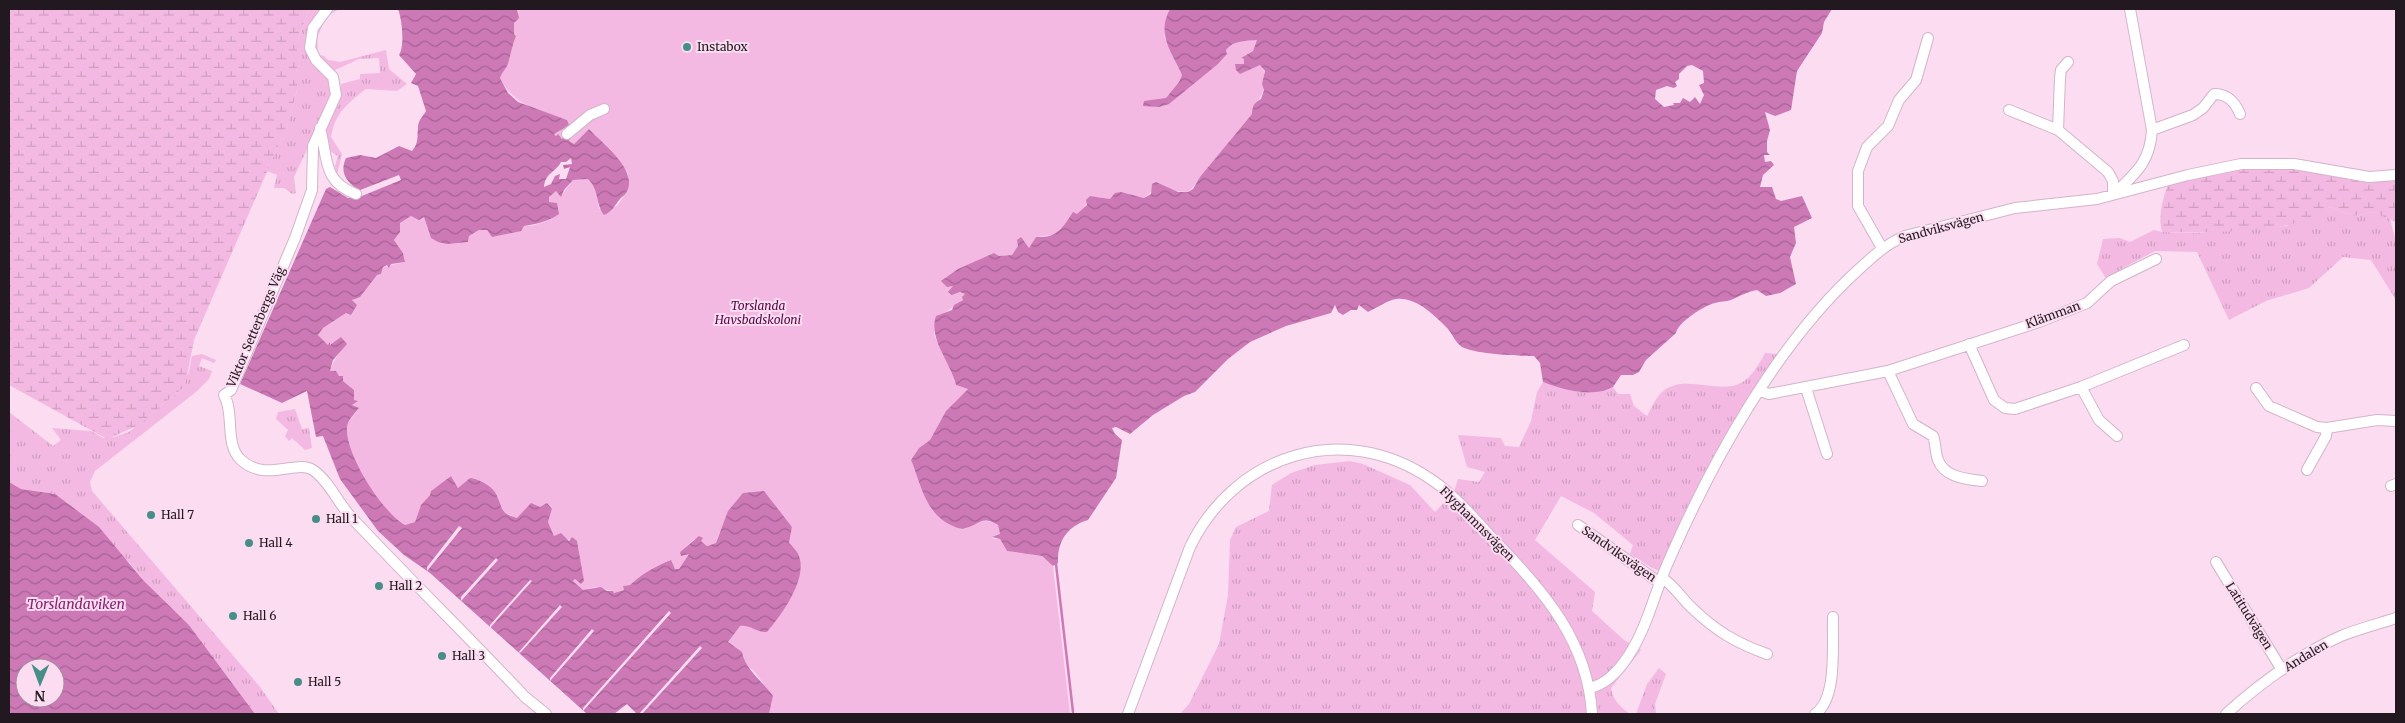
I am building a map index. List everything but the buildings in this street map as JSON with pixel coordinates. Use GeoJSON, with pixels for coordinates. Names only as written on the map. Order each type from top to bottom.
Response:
{"type":"FeatureCollection","features":[{"type":"Feature","properties":{"kind":"street","name":"Viktor Setterbergs Väg"},"geometry":{"type":"LineString","coordinates":[[327,9],[316,21],[310,42],[312,54],[333,77],[336,89],[333,102],[320,128],[312,154],[312,190],[295,238],[231,390],[224,395],[228,405],[234,447],[240,459],[258,470],[280,471],[304,467],[314,471],[350,516],[525,697],[546,714]]}},
{"type":"Feature","properties":{"kind":"street"},"geometry":{"type":"LineString","coordinates":[[2114,194],[2144,163],[2151,146],[2152,130],[2130,9]]}},
{"type":"Feature","properties":{"kind":"street"},"geometry":{"type":"LineString","coordinates":[[1882,248],[1858,206],[1858,171],[1867,147],[1888,126],[1899,100],[1916,80],[1928,38]]}},
{"type":"Feature","properties":{"kind":"street"},"geometry":{"type":"LineString","coordinates":[[2058,130],[2060,78],[2062,70],[2068,62]]}},
{"type":"Feature","properties":{"kind":"street"},"geometry":{"type":"LineString","coordinates":[[2152,130],[2194,115],[2214,94],[2221,94],[2233,101],[2240,114]]}},
{"type":"Feature","properties":{"kind":"street"},"geometry":{"type":"LineString","coordinates":[[567,134],[590,115],[604,109]]}},
{"type":"Feature","properties":{"kind":"street"},"geometry":{"type":"LineString","coordinates":[[2009,110],[2058,130],[2108,172],[2113,181],[2114,194]]}},
{"type":"Feature","properties":{"kind":"street"},"geometry":{"type":"LineString","coordinates":[[320,128],[326,164],[332,178],[342,187],[356,194]]}},
{"type":"Feature","properties":{"kind":"street","name":"Sandviksvägen"},"geometry":{"type":"LineString","coordinates":[[1589,688],[1600,685],[1612,676],[1628,658],[1636,643],[1661,580],[1701,494],[1760,391],[1821,305],[1882,248],[1905,236],[2015,208],[2078,202],[2241,164],[2294,164],[2369,178],[2396,175]]}},
{"type":"Feature","properties":{"kind":"street","name":"Klämman"},"geometry":{"type":"LineString","coordinates":[[1760,391],[1769,394],[1888,371],[2072,310],[2087,303],[2111,281],[2156,258]]}},
{"type":"Feature","properties":{"kind":"street"},"geometry":{"type":"LineString","coordinates":[[1969,344],[1994,400],[2005,408],[2015,409],[2081,387],[2184,345]]}},
{"type":"Feature","properties":{"kind":"street"},"geometry":{"type":"LineString","coordinates":[[1888,371],[1913,424],[1933,436],[1937,458],[1943,468],[1952,474],[1982,481]]}},
{"type":"Feature","properties":{"kind":"street"},"geometry":{"type":"LineString","coordinates":[[2081,387],[2099,420],[2117,436]]}},
{"type":"Feature","properties":{"kind":"street"},"geometry":{"type":"LineString","coordinates":[[1806,388],[1827,454]]}},
{"type":"Feature","properties":{"kind":"street"},"geometry":{"type":"LineString","coordinates":[[2256,388],[2269,406],[2304,423],[2328,428],[2377,420],[2396,421]]}},
{"type":"Feature","properties":{"kind":"street"},"geometry":{"type":"LineString","coordinates":[[2307,470],[2326,436],[2328,428]]}},
{"type":"Feature","properties":{"kind":"street","name":"Flyghamnsvägen"},"geometry":{"type":"LineString","coordinates":[[1128,714],[1190,547],[1208,516],[1226,495],[1239,484],[1267,467],[1302,454],[1328,450],[1351,450],[1387,458],[1412,468],[1444,489],[1526,573],[1553,605],[1578,651],[1589,688],[1592,714]]}},
{"type":"Feature","properties":{"kind":"street","name":"Sandviksvägen"},"geometry":{"type":"LineString","coordinates":[[1578,525],[1661,580],[1705,620],[1726,636],[1767,654]]}},
{"type":"Feature","properties":{"kind":"street","name":"Latitudvägen"},"geometry":{"type":"LineString","coordinates":[[2216,562],[2282,670]]}},
{"type":"Feature","properties":{"kind":"street"},"geometry":{"type":"LineString","coordinates":[[1814,714],[1825,704],[1829,688],[1832,669],[1832,617]]}},
{"type":"Feature","properties":{"kind":"street","name":"Andalen"},"geometry":{"type":"LineString","coordinates":[[2226,714],[2308,652],[2342,636],[2396,618]]}},
{"type":"Feature","properties":{"kind":"green space"},"geometry":{"type":"Polygon","coordinates":[[[9,9],[309,9],[297,43],[297,90],[289,121],[194,340],[185,386],[137,426],[107,439],[9,385],[9,9]]]}},
{"type":"Feature","properties":{"kind":"green space"},"geometry":{"type":"Polygon","coordinates":[[[309,9],[321,9],[313,20],[307,45],[333,88],[329,103],[294,177],[296,193],[292,194],[284,188],[274,188],[277,175],[267,171],[289,121],[297,90],[297,43],[309,9]]]}},
{"type":"Feature","properties":{"kind":"green space"},"geometry":{"type":"Polygon","coordinates":[[[335,9],[339,9],[326,17],[317,38],[318,55],[324,56],[328,60],[340,62],[386,50],[389,69],[407,84],[397,91],[366,89],[343,109],[336,121],[331,137],[342,154],[337,175],[335,166],[338,156],[325,148],[323,132],[340,94],[341,84],[360,79],[360,74],[380,73],[379,58],[359,59],[333,71],[317,57],[313,43],[316,30],[324,18],[335,9]]]}},
{"type":"Feature","properties":{"kind":"green space","name":"Torslanda Havsbadskoloni"},"geometry":{"type":"Polygon","coordinates":[[[517,9],[1172,9],[1164,36],[1182,75],[1179,82],[1159,107],[1218,64],[1227,54],[1226,50],[1233,44],[1236,42],[1258,40],[1253,51],[1241,58],[1244,59],[1244,64],[1235,64],[1243,72],[1260,64],[1265,75],[1265,81],[1260,98],[1252,107],[1252,114],[1249,120],[1188,192],[1153,190],[1144,198],[1121,192],[1110,199],[1090,196],[1082,212],[1057,234],[1036,237],[1029,248],[1020,237],[1019,246],[1012,255],[999,256],[994,253],[954,286],[952,295],[960,292],[965,294],[963,300],[936,316],[934,335],[956,385],[968,389],[946,411],[930,440],[919,448],[911,460],[924,494],[934,511],[942,518],[965,529],[981,521],[989,521],[998,525],[1000,535],[992,537],[1000,539],[1007,551],[1042,556],[1053,566],[1070,714],[769,714],[773,696],[728,642],[739,626],[746,625],[767,632],[794,592],[800,557],[789,543],[792,527],[782,516],[720,531],[716,543],[707,546],[701,541],[694,539],[680,552],[689,554],[679,569],[675,569],[670,560],[639,577],[630,585],[623,586],[624,590],[614,593],[613,591],[595,587],[583,591],[573,581],[575,579],[583,581],[577,541],[554,536],[548,522],[552,509],[533,509],[517,518],[509,515],[503,510],[498,497],[470,478],[458,488],[451,476],[431,491],[430,495],[421,505],[415,522],[405,525],[385,508],[357,465],[351,450],[347,424],[359,408],[352,406],[354,390],[343,381],[343,376],[340,377],[330,371],[343,345],[337,342],[328,345],[318,335],[323,328],[346,313],[352,301],[377,275],[381,274],[383,267],[405,262],[403,253],[394,240],[400,232],[400,223],[411,216],[424,217],[429,233],[438,242],[468,242],[469,236],[479,230],[487,230],[491,234],[520,231],[524,226],[532,226],[552,219],[548,197],[556,190],[561,196],[573,180],[588,179],[594,184],[599,209],[617,206],[626,193],[628,173],[611,150],[589,129],[574,144],[562,139],[557,134],[556,136],[554,134],[567,120],[537,110],[520,101],[500,78],[508,64],[516,36],[514,34],[514,23],[519,12],[517,9]]]}},
{"type":"Feature","properties":{"kind":"green space"},"geometry":{"type":"Polygon","coordinates":[[[2239,168],[2290,168],[2362,182],[2396,179],[2396,222],[2373,212],[2354,216],[2330,207],[2310,219],[2295,224],[2257,230],[2162,232],[2160,221],[2161,209],[2167,187],[2183,180],[2239,168]]]}},
{"type":"Feature","properties":{"kind":"green space"},"geometry":{"type":"Polygon","coordinates":[[[2330,207],[2354,216],[2373,212],[2390,219],[2396,242],[2396,300],[2371,260],[2343,257],[2309,288],[2266,301],[2229,320],[2197,252],[2155,251],[2121,269],[2107,280],[2097,264],[2103,239],[2120,238],[2130,242],[2154,230],[2196,233],[2286,226],[2311,218],[2330,207]]]}},
{"type":"Feature","properties":{"kind":"green space"},"geometry":{"type":"Polygon","coordinates":[[[1765,353],[1778,354],[1744,405],[1713,459],[1684,514],[1659,571],[1630,554],[1633,545],[1594,513],[1561,496],[1535,540],[1595,592],[1592,611],[1624,640],[1641,650],[1611,688],[1613,696],[1618,703],[1630,714],[1180,714],[1189,704],[1219,644],[1228,595],[1230,540],[1236,527],[1269,511],[1272,485],[1291,473],[1315,465],[1350,461],[1363,464],[1410,485],[1435,512],[1454,492],[1458,479],[1479,482],[1485,472],[1467,467],[1458,435],[1501,438],[1505,446],[1519,447],[1531,421],[1537,392],[1543,382],[1578,392],[1596,392],[1613,387],[1618,394],[1630,394],[1634,406],[1647,416],[1659,395],[1670,387],[1679,384],[1689,384],[1722,387],[1741,383],[1752,374],[1765,353]]]}},
{"type":"Feature","properties":{"kind":"green space"},"geometry":{"type":"Polygon","coordinates":[[[202,354],[216,360],[214,363],[202,358],[199,366],[212,371],[209,379],[196,392],[95,471],[90,482],[92,491],[260,687],[279,714],[255,714],[189,625],[143,580],[130,563],[55,494],[21,489],[9,482],[9,412],[53,446],[61,440],[52,428],[91,431],[103,438],[114,437],[129,432],[177,393],[189,372],[192,356],[202,354]]]}},
{"type":"Feature","properties":{"kind":"green space"},"geometry":{"type":"Polygon","coordinates":[[[295,409],[302,429],[309,428],[312,448],[305,450],[292,438],[289,441],[285,436],[288,430],[276,419],[278,412],[295,409]]]}},
{"type":"Feature","properties":{"kind":"green space"},"geometry":{"type":"Polygon","coordinates":[[[1659,668],[1666,674],[1655,704],[1656,714],[1636,714],[1647,684],[1659,668]]]}},
{"type":"Feature","properties":{"kind":"water"},"geometry":{"type":"Polygon","coordinates":[[[398,9],[517,9],[519,18],[514,23],[514,34],[516,36],[508,64],[500,78],[508,93],[518,102],[567,120],[569,125],[554,134],[556,136],[558,134],[562,139],[565,135],[574,144],[589,129],[618,158],[628,176],[629,185],[625,194],[604,215],[599,206],[594,187],[588,179],[573,180],[564,190],[561,197],[556,191],[549,197],[549,202],[557,203],[559,214],[555,217],[524,226],[521,231],[492,237],[487,230],[479,230],[469,236],[468,242],[447,244],[438,242],[431,238],[424,217],[419,220],[411,216],[400,223],[400,232],[394,240],[403,253],[405,262],[391,264],[389,268],[387,265],[383,267],[381,274],[377,275],[360,297],[352,300],[357,305],[351,315],[346,313],[323,328],[318,335],[328,345],[330,342],[330,345],[341,337],[347,344],[333,360],[330,371],[336,371],[339,376],[343,376],[343,381],[354,390],[354,400],[358,401],[352,405],[359,408],[347,427],[348,438],[358,466],[386,508],[405,525],[415,522],[421,505],[430,495],[431,491],[451,476],[458,488],[470,478],[486,484],[493,490],[505,512],[517,518],[531,503],[540,507],[547,503],[552,509],[548,522],[554,536],[561,533],[569,541],[572,537],[577,541],[584,581],[581,584],[575,579],[573,581],[583,590],[601,587],[614,593],[624,590],[623,586],[630,585],[639,577],[671,560],[675,569],[679,569],[689,554],[681,556],[680,552],[699,536],[703,538],[701,541],[707,546],[716,543],[728,511],[743,493],[764,491],[792,527],[789,543],[796,550],[799,557],[801,568],[799,578],[791,598],[767,632],[747,626],[740,626],[728,642],[742,652],[750,670],[773,696],[769,714],[637,714],[627,704],[614,714],[587,714],[430,573],[404,555],[378,531],[340,479],[323,436],[316,437],[307,391],[282,403],[240,384],[326,189],[330,187],[348,198],[353,198],[356,188],[345,175],[343,167],[346,158],[360,155],[376,158],[399,146],[412,151],[416,145],[419,123],[426,111],[418,86],[411,83],[416,74],[399,55],[402,45],[402,26],[398,9]],[[571,158],[566,162],[561,162],[548,176],[544,187],[551,184],[555,176],[560,174],[559,179],[566,179],[570,167],[564,169],[563,165],[572,164],[571,158]]]}},
{"type":"Feature","properties":{"kind":"water"},"geometry":{"type":"Polygon","coordinates":[[[1170,9],[1832,9],[1824,22],[1822,33],[1797,71],[1791,110],[1775,116],[1765,112],[1770,130],[1767,152],[1770,155],[1764,155],[1765,162],[1771,161],[1774,165],[1763,175],[1760,187],[1772,187],[1776,199],[1781,201],[1802,196],[1812,218],[1794,227],[1796,243],[1790,257],[1796,284],[1780,293],[1766,296],[1757,290],[1705,307],[1682,324],[1676,333],[1646,360],[1639,372],[1633,375],[1621,375],[1613,387],[1596,392],[1578,392],[1543,382],[1540,363],[1534,356],[1486,353],[1462,347],[1448,329],[1425,308],[1411,301],[1396,299],[1368,312],[1359,305],[1357,310],[1351,310],[1343,315],[1338,312],[1335,305],[1331,313],[1286,326],[1250,342],[1228,359],[1195,392],[1184,396],[1153,415],[1130,434],[1116,427],[1112,428],[1115,434],[1122,440],[1116,478],[1088,520],[1074,526],[1065,536],[1059,548],[1058,563],[1053,566],[1042,556],[1007,551],[1000,539],[992,537],[1000,534],[998,525],[993,522],[985,520],[964,529],[942,520],[925,497],[911,460],[919,448],[930,440],[946,411],[968,389],[956,385],[937,342],[934,325],[936,316],[952,310],[954,305],[963,300],[962,297],[965,294],[960,292],[952,295],[948,292],[953,286],[947,287],[941,281],[958,269],[994,253],[999,256],[1012,255],[1018,246],[1017,240],[1021,237],[1029,248],[1036,237],[1054,234],[1062,228],[1073,212],[1077,214],[1087,205],[1086,200],[1090,196],[1110,199],[1115,193],[1121,192],[1144,198],[1151,194],[1152,184],[1156,182],[1178,192],[1188,192],[1193,189],[1200,177],[1252,114],[1254,105],[1261,99],[1264,90],[1262,84],[1265,71],[1260,65],[1240,74],[1236,70],[1235,64],[1244,64],[1244,59],[1241,58],[1253,51],[1257,40],[1236,43],[1226,50],[1227,54],[1218,64],[1169,104],[1159,107],[1143,106],[1144,101],[1166,98],[1179,82],[1182,75],[1167,43],[1165,35],[1166,18],[1170,9]],[[1692,65],[1687,66],[1679,74],[1679,79],[1675,82],[1677,86],[1674,88],[1667,86],[1656,90],[1655,99],[1664,107],[1674,105],[1673,103],[1680,103],[1683,98],[1690,102],[1695,97],[1700,104],[1704,95],[1699,85],[1704,83],[1703,71],[1692,65]]]}},
{"type":"Feature","properties":{"kind":"water","name":"Torslandaviken"},"geometry":{"type":"Polygon","coordinates":[[[9,482],[21,489],[55,494],[99,527],[143,580],[189,625],[255,714],[9,714],[9,482]]]}},
{"type":"Feature","properties":{"kind":"pier"},"geometry":{"type":"Polygon","coordinates":[[[399,175],[401,180],[357,198],[355,192],[399,175]]]}},
{"type":"Feature","properties":{"kind":"pier"},"geometry":{"type":"Polygon","coordinates":[[[459,526],[462,528],[427,571],[427,567],[459,526]]]}},
{"type":"Feature","properties":{"kind":"pier"},"geometry":{"type":"Polygon","coordinates":[[[496,558],[498,560],[461,601],[461,597],[496,558]]]}},
{"type":"Feature","properties":{"kind":"pier"},"geometry":{"type":"Polygon","coordinates":[[[530,580],[532,581],[490,628],[490,625],[530,580]]]}},
{"type":"Feature","properties":{"kind":"pier"},"geometry":{"type":"Polygon","coordinates":[[[560,605],[562,607],[518,653],[560,605]]]}},
{"type":"Feature","properties":{"kind":"pier"},"geometry":{"type":"Polygon","coordinates":[[[669,611],[671,613],[583,711],[583,708],[669,611]]]}},
{"type":"Feature","properties":{"kind":"pier"},"geometry":{"type":"Polygon","coordinates":[[[592,629],[594,631],[550,681],[550,678],[592,629]]]}},
{"type":"Feature","properties":{"kind":"pier"},"geometry":{"type":"Polygon","coordinates":[[[700,646],[702,648],[642,714],[639,714],[700,646]]]}},
{"type":"Feature","properties":{"kind":"waterway"},"geometry":{"type":"LineString","coordinates":[[1056,564],[1073,712]]}},
{"type":"Feature","properties":{"kind":"place","name":"Instabox"},"geometry":{"type":"Point","coordinates":[687,47]}},
{"type":"Feature","properties":{"kind":"place","name":"Hall 7"},"geometry":{"type":"Point","coordinates":[151,515]}},
{"type":"Feature","properties":{"kind":"place","name":"Hall 1"},"geometry":{"type":"Point","coordinates":[316,519]}},
{"type":"Feature","properties":{"kind":"place","name":"Hall 4"},"geometry":{"type":"Point","coordinates":[249,543]}},
{"type":"Feature","properties":{"kind":"place","name":"Hall 2"},"geometry":{"type":"Point","coordinates":[379,586]}},
{"type":"Feature","properties":{"kind":"place","name":"Hall 6"},"geometry":{"type":"Point","coordinates":[233,616]}},
{"type":"Feature","properties":{"kind":"place","name":"Hall 3"},"geometry":{"type":"Point","coordinates":[442,656]}},
{"type":"Feature","properties":{"kind":"place","name":"Hall 5"},"geometry":{"type":"Point","coordinates":[298,682]}}]}
